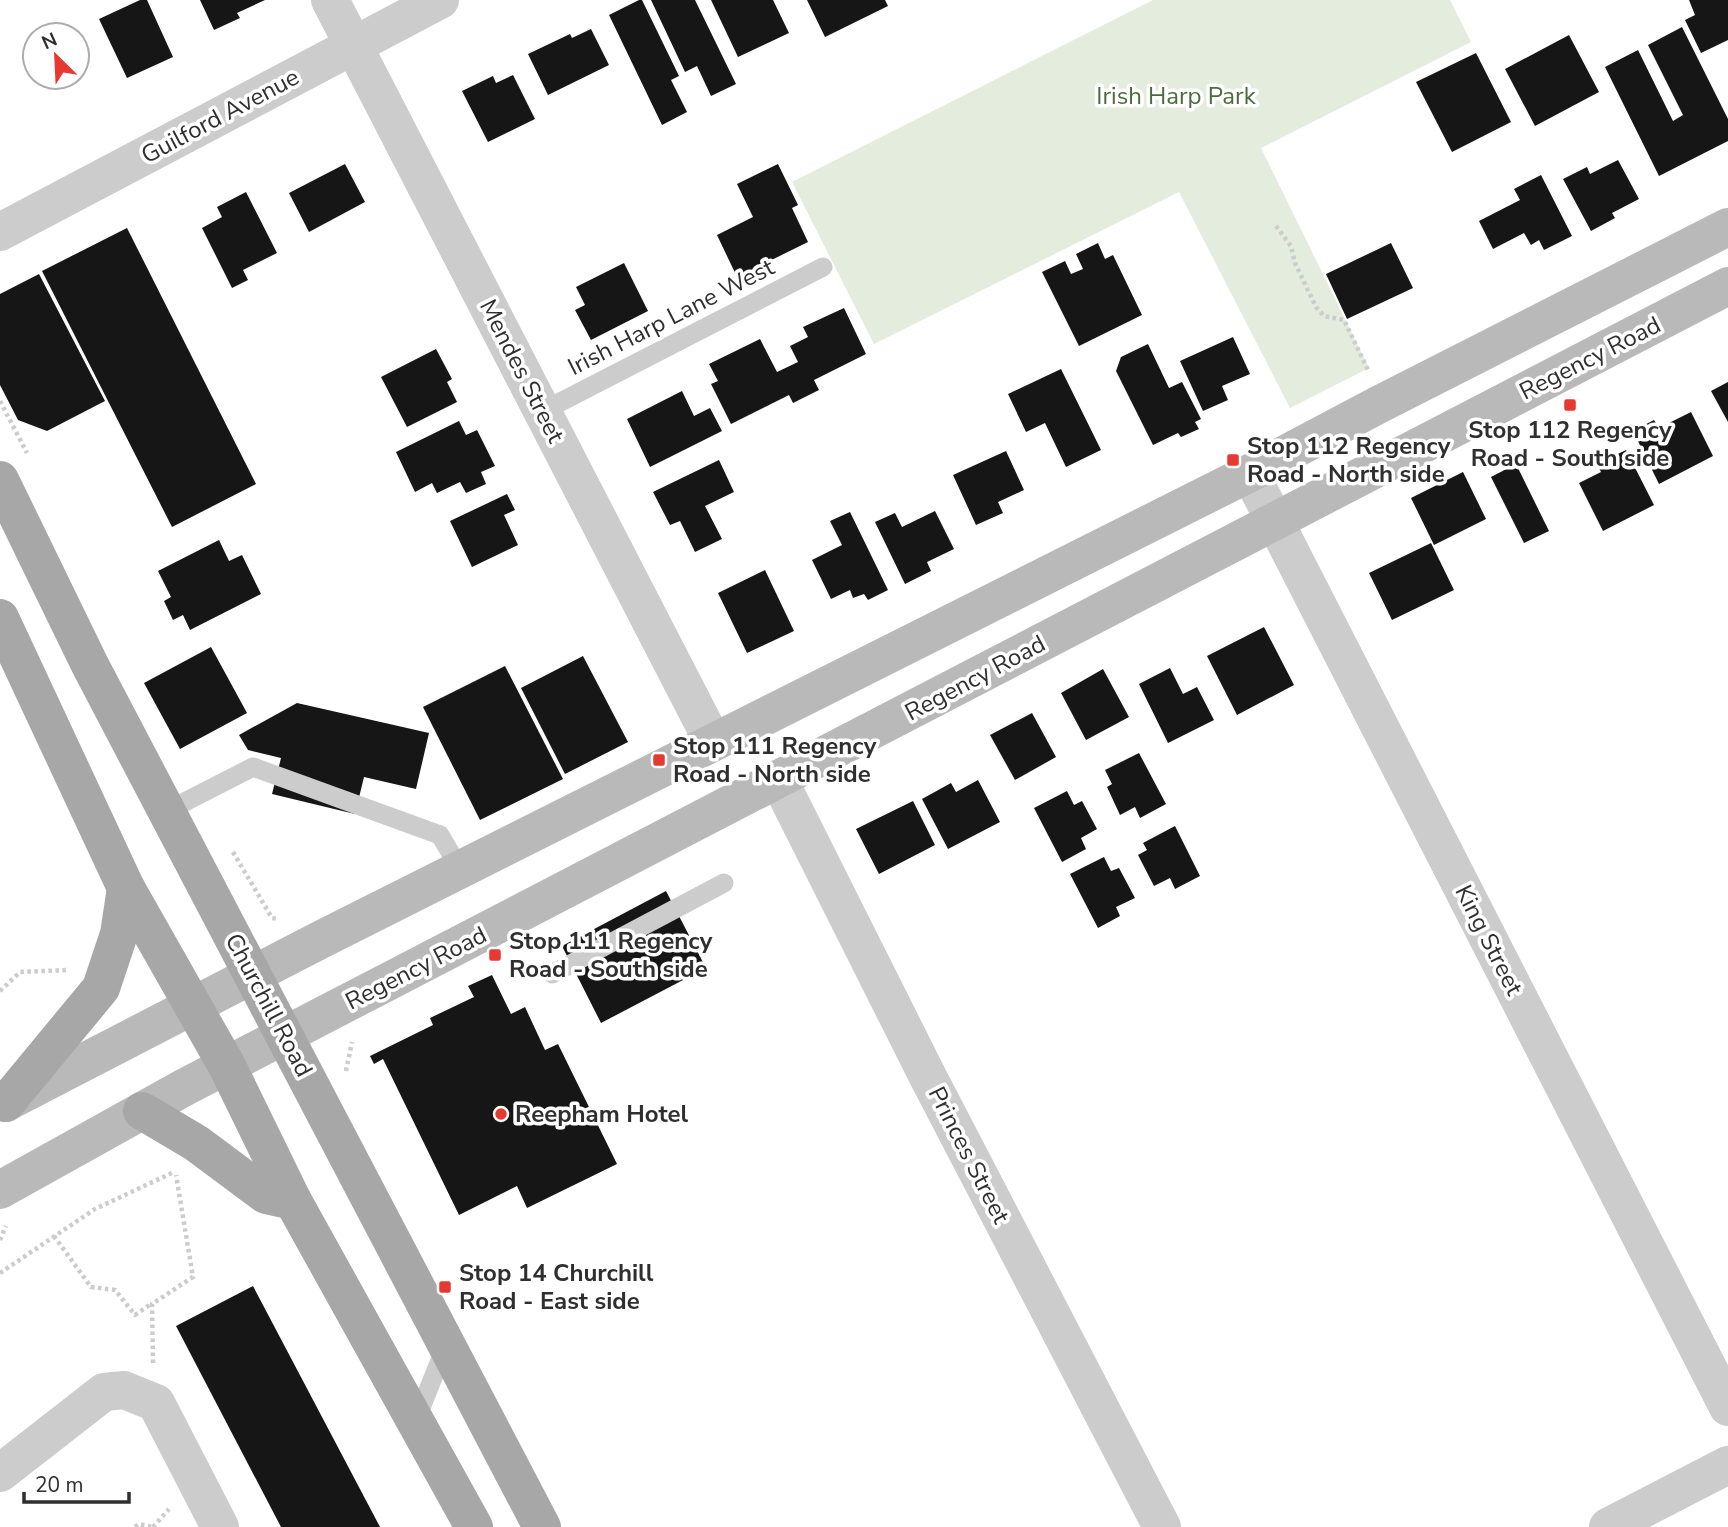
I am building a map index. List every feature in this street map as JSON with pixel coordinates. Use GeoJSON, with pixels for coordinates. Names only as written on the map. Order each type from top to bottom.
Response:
{"type":"FeatureCollection","features":[{"type":"Feature","properties":{"kind":"main road"},"geometry":{"type":"LineString","coordinates":[[3,1104],[324,938],[1250,472],[1728,227]]}},
{"type":"Feature","properties":{"kind":"main road","name":"Regency Road"},"geometry":{"type":"LineString","coordinates":[[4,1206],[142,1111],[1728,286]]}},
{"type":"Feature","properties":{"kind":"main road","name":"Churchill Road"},"geometry":{"type":"LineString","coordinates":[[16,471],[90,665],[542,1527]]}},
{"type":"Feature","properties":{"kind":"main road"},"geometry":{"type":"LineString","coordinates":[[0,618],[126,888],[227,1066],[293,1200],[474,1527]]}},
{"type":"Feature","properties":{"kind":"main road"},"geometry":{"type":"LineString","coordinates":[[3,1104],[101,988],[119,934],[126,888]]}},
{"type":"Feature","properties":{"kind":"main road"},"geometry":{"type":"LineString","coordinates":[[142,1111],[196,1143],[266,1195],[293,1200]]}},
{"type":"Feature","properties":{"kind":"street","name":"Mendes Street"},"geometry":{"type":"LineString","coordinates":[[330,0],[713,742]]}},
{"type":"Feature","properties":{"kind":"street","name":"Guilford Avenue"},"geometry":{"type":"LineString","coordinates":[[0,232],[440,0]]}},
{"type":"Feature","properties":{"kind":"street","name":"King Street"},"geometry":{"type":"LineString","coordinates":[[1250,472],[1728,1407]]}},
{"type":"Feature","properties":{"kind":"street","name":"Princes Street"},"geometry":{"type":"LineString","coordinates":[[779,780],[921,1063],[1162,1527]]}},
{"type":"Feature","properties":{"kind":"street"},"geometry":{"type":"LineString","coordinates":[[0,1473],[104,1392],[124,1390],[156,1403],[220,1527]]}},
{"type":"Feature","properties":{"kind":"street"},"geometry":{"type":"LineString","coordinates":[[1608,1527],[1728,1465]]}},
{"type":"Feature","properties":{"kind":"lane","name":"Irish Harp Lane West"},"geometry":{"type":"LineString","coordinates":[[543,411],[823,267]]}},
{"type":"Feature","properties":{"kind":"lane"},"geometry":{"type":"LineString","coordinates":[[167,811],[253,766],[440,835],[461,871]]}},
{"type":"Feature","properties":{"kind":"lane"},"geometry":{"type":"LineString","coordinates":[[552,974],[723,883]]}},
{"type":"Feature","properties":{"kind":"lane"},"geometry":{"type":"LineString","coordinates":[[416,1420],[447,1342]]}},
{"type":"Feature","properties":{"kind":"path"},"geometry":{"type":"LineString","coordinates":[[1276,226],[1291,246],[1295,263],[1316,307],[1324,316],[1343,320],[1371,377]]}},
{"type":"Feature","properties":{"kind":"path"},"geometry":{"type":"LineString","coordinates":[[0,401],[16,471]]}},
{"type":"Feature","properties":{"kind":"path"},"geometry":{"type":"LineString","coordinates":[[232,851],[272,918],[281,920]]}},
{"type":"Feature","properties":{"kind":"path"},"geometry":{"type":"LineString","coordinates":[[0,991],[20,972],[74,970]]}},
{"type":"Feature","properties":{"kind":"path"},"geometry":{"type":"LineString","coordinates":[[0,1273],[95,1209],[182,1167]]}},
{"type":"Feature","properties":{"kind":"path"},"geometry":{"type":"LineString","coordinates":[[54,1236],[91,1287],[115,1290],[135,1315],[193,1277],[175,1171]]}},
{"type":"Feature","properties":{"kind":"path"},"geometry":{"type":"LineString","coordinates":[[0,1240],[4,1206]]}},
{"type":"Feature","properties":{"kind":"path"},"geometry":{"type":"LineString","coordinates":[[152,1304],[153,1370]]}},
{"type":"Feature","properties":{"kind":"path"},"geometry":{"type":"LineString","coordinates":[[135,1527],[139,1524],[152,1527]]}},
{"type":"Feature","properties":{"kind":"green space","name":"Irish Harp Park"},"geometry":{"type":"Polygon","coordinates":[[[1153,0],[1450,0],[1471,42],[1261,148],[1369,368],[1290,408],[1179,192],[874,344],[792,182],[1153,0]]]}},
{"type":"Feature","properties":{"kind":"building"},"geometry":{"type":"Polygon","coordinates":[[[140,0],[147,0],[173,57],[127,78],[99,19],[140,0]]]}},
{"type":"Feature","properties":{"kind":"building"},"geometry":{"type":"Polygon","coordinates":[[[200,0],[265,0],[237,13],[240,18],[214,30],[200,0]]]}},
{"type":"Feature","properties":{"kind":"building"},"geometry":{"type":"Polygon","coordinates":[[[642,0],[679,76],[671,80],[687,112],[662,125],[609,15],[642,0]]]}},
{"type":"Feature","properties":{"kind":"building"},"geometry":{"type":"Polygon","coordinates":[[[651,0],[695,0],[736,84],[711,96],[697,66],[685,72],[651,0]]]}},
{"type":"Feature","properties":{"kind":"building"},"geometry":{"type":"Polygon","coordinates":[[[711,0],[773,0],[789,33],[738,57],[711,0]]]}},
{"type":"Feature","properties":{"kind":"building"},"geometry":{"type":"Polygon","coordinates":[[[807,0],[885,0],[888,6],[825,37],[807,0]]]}},
{"type":"Feature","properties":{"kind":"building"},"geometry":{"type":"Polygon","coordinates":[[[1689,0],[1728,0],[1728,40],[1701,53],[1685,20],[1695,15],[1689,0]]]}},
{"type":"Feature","properties":{"kind":"building"},"geometry":{"type":"Polygon","coordinates":[[[1682,27],[1728,119],[1728,141],[1659,176],[1605,67],[1638,50],[1673,121],[1683,115],[1648,45],[1682,27]]]}},
{"type":"Feature","properties":{"kind":"building"},"geometry":{"type":"Polygon","coordinates":[[[591,29],[609,65],[548,95],[528,54],[570,34],[572,38],[591,29]]]}},
{"type":"Feature","properties":{"kind":"building"},"geometry":{"type":"Polygon","coordinates":[[[1569,35],[1599,92],[1535,126],[1505,69],[1569,35]]]}},
{"type":"Feature","properties":{"kind":"building"},"geometry":{"type":"Polygon","coordinates":[[[1476,53],[1511,122],[1452,152],[1416,82],[1476,53]]]}},
{"type":"Feature","properties":{"kind":"building"},"geometry":{"type":"Polygon","coordinates":[[[513,75],[535,119],[488,142],[462,91],[493,76],[496,83],[513,75]]]}},
{"type":"Feature","properties":{"kind":"building"},"geometry":{"type":"Polygon","coordinates":[[[1618,160],[1639,199],[1612,213],[1615,218],[1591,231],[1563,179],[1587,167],[1590,174],[1618,160]]]}},
{"type":"Feature","properties":{"kind":"building"},"geometry":{"type":"Polygon","coordinates":[[[345,164],[365,202],[309,232],[289,193],[345,164]]]}},
{"type":"Feature","properties":{"kind":"building"},"geometry":{"type":"Polygon","coordinates":[[[778,164],[798,205],[792,208],[808,242],[737,277],[717,235],[753,217],[737,184],[778,164]]]}},
{"type":"Feature","properties":{"kind":"building"},"geometry":{"type":"Polygon","coordinates":[[[1541,175],[1572,236],[1544,250],[1539,240],[1531,245],[1524,233],[1493,249],[1479,221],[1520,200],[1514,189],[1541,175]]]}},
{"type":"Feature","properties":{"kind":"building"},"geometry":{"type":"Polygon","coordinates":[[[246,192],[277,253],[243,270],[248,280],[232,288],[202,228],[222,217],[217,207],[246,192]]]}},
{"type":"Feature","properties":{"kind":"building"},"geometry":{"type":"Polygon","coordinates":[[[127,228],[256,484],[172,527],[42,271],[127,228]]]}},
{"type":"Feature","properties":{"kind":"building"},"geometry":{"type":"Polygon","coordinates":[[[1098,243],[1105,259],[1113,255],[1142,315],[1079,346],[1042,272],[1065,261],[1071,274],[1083,269],[1076,254],[1098,243]]]}},
{"type":"Feature","properties":{"kind":"building"},"geometry":{"type":"Polygon","coordinates":[[[1391,243],[1413,288],[1347,319],[1326,274],[1391,243]]]}},
{"type":"Feature","properties":{"kind":"building"},"geometry":{"type":"Polygon","coordinates":[[[624,263],[648,311],[591,340],[575,310],[585,305],[576,287],[624,263]]]}},
{"type":"Feature","properties":{"kind":"building"},"geometry":{"type":"Polygon","coordinates":[[[39,274],[105,401],[47,431],[18,420],[0,385],[0,294],[39,274]]]}},
{"type":"Feature","properties":{"kind":"building"},"geometry":{"type":"Polygon","coordinates":[[[844,308],[866,354],[814,380],[819,390],[793,403],[789,395],[731,424],[711,384],[718,381],[709,364],[760,339],[777,372],[798,362],[790,346],[808,337],[803,327],[844,308]]]}},
{"type":"Feature","properties":{"kind":"building"},"geometry":{"type":"Polygon","coordinates":[[[1233,337],[1250,374],[1222,386],[1228,400],[1203,411],[1180,361],[1233,337]]]}},
{"type":"Feature","properties":{"kind":"building"},"geometry":{"type":"Polygon","coordinates":[[[1148,344],[1169,388],[1182,382],[1201,419],[1195,422],[1199,429],[1181,437],[1178,433],[1153,445],[1116,371],[1121,357],[1148,344]]]}},
{"type":"Feature","properties":{"kind":"building"},"geometry":{"type":"Polygon","coordinates":[[[436,349],[452,379],[447,382],[457,402],[407,427],[381,377],[436,349]]]}},
{"type":"Feature","properties":{"kind":"building"},"geometry":{"type":"Polygon","coordinates":[[[1061,369],[1101,450],[1066,467],[1045,423],[1026,432],[1008,394],[1061,369]]]}},
{"type":"Feature","properties":{"kind":"building"},"geometry":{"type":"Polygon","coordinates":[[[1728,382],[1728,422],[1711,391],[1728,382]]]}},
{"type":"Feature","properties":{"kind":"building"},"geometry":{"type":"Polygon","coordinates":[[[682,391],[694,416],[710,408],[722,431],[650,467],[627,419],[682,391]]]}},
{"type":"Feature","properties":{"kind":"building"},"geometry":{"type":"Polygon","coordinates":[[[1691,412],[1713,456],[1659,484],[1633,431],[1654,420],[1659,428],[1691,412]]]}},
{"type":"Feature","properties":{"kind":"building"},"geometry":{"type":"Polygon","coordinates":[[[459,421],[466,435],[477,430],[495,466],[481,472],[486,484],[466,493],[460,482],[437,493],[432,483],[415,492],[396,452],[459,421]]]}},
{"type":"Feature","properties":{"kind":"building"},"geometry":{"type":"Polygon","coordinates":[[[1626,450],[1654,505],[1603,531],[1579,483],[1601,472],[1597,464],[1626,450]]]}},
{"type":"Feature","properties":{"kind":"building"},"geometry":{"type":"Polygon","coordinates":[[[1006,451],[1024,490],[998,502],[1003,513],[976,525],[953,475],[1006,451]]]}},
{"type":"Feature","properties":{"kind":"building"},"geometry":{"type":"Polygon","coordinates":[[[719,460],[734,492],[705,506],[722,539],[695,552],[680,521],[670,525],[653,492],[719,460]]]}},
{"type":"Feature","properties":{"kind":"building"},"geometry":{"type":"Polygon","coordinates":[[[1516,464],[1549,531],[1524,543],[1491,477],[1516,464]]]}},
{"type":"Feature","properties":{"kind":"building"},"geometry":{"type":"Polygon","coordinates":[[[1463,472],[1486,519],[1434,545],[1411,498],[1463,472]]]}},
{"type":"Feature","properties":{"kind":"building"},"geometry":{"type":"Polygon","coordinates":[[[507,494],[515,510],[504,515],[518,545],[472,567],[450,521],[507,494]]]}},
{"type":"Feature","properties":{"kind":"building"},"geometry":{"type":"Polygon","coordinates":[[[935,511],[954,549],[927,562],[931,571],[905,584],[875,522],[895,513],[902,527],[935,511]]]}},
{"type":"Feature","properties":{"kind":"building"},"geometry":{"type":"Polygon","coordinates":[[[850,512],[888,590],[868,600],[864,594],[853,598],[850,590],[831,599],[812,560],[842,545],[830,521],[850,512]]]}},
{"type":"Feature","properties":{"kind":"building"},"geometry":{"type":"Polygon","coordinates":[[[219,540],[229,561],[242,555],[261,594],[190,630],[183,615],[173,620],[164,601],[171,597],[158,571],[219,540]]]}},
{"type":"Feature","properties":{"kind":"building"},"geometry":{"type":"Polygon","coordinates":[[[1431,543],[1454,590],[1392,620],[1369,573],[1431,543]]]}},
{"type":"Feature","properties":{"kind":"building"},"geometry":{"type":"Polygon","coordinates":[[[765,570],[794,631],[747,653],[718,593],[765,570]]]}},
{"type":"Feature","properties":{"kind":"building"},"geometry":{"type":"Polygon","coordinates":[[[1264,627],[1294,685],[1237,715],[1207,656],[1264,627]]]}},
{"type":"Feature","properties":{"kind":"building"},"geometry":{"type":"Polygon","coordinates":[[[211,647],[247,713],[180,749],[144,683],[211,647]]]}},
{"type":"Feature","properties":{"kind":"building"},"geometry":{"type":"Polygon","coordinates":[[[583,656],[628,742],[565,774],[521,688],[583,656]]]}},
{"type":"Feature","properties":{"kind":"building"},"geometry":{"type":"Polygon","coordinates":[[[505,666],[563,779],[480,820],[423,707],[505,666]]]}},
{"type":"Feature","properties":{"kind":"building"},"geometry":{"type":"Polygon","coordinates":[[[1170,668],[1183,694],[1197,687],[1214,720],[1168,743],[1139,684],[1170,668]]]}},
{"type":"Feature","properties":{"kind":"building"},"geometry":{"type":"Polygon","coordinates":[[[1103,669],[1129,717],[1086,740],[1061,693],[1103,669]]]}},
{"type":"Feature","properties":{"kind":"building"},"geometry":{"type":"Polygon","coordinates":[[[297,703],[429,733],[416,789],[364,777],[355,814],[272,794],[281,758],[248,750],[239,735],[297,703]]]}},
{"type":"Feature","properties":{"kind":"building"},"geometry":{"type":"Polygon","coordinates":[[[1032,713],[1056,757],[1015,780],[990,735],[1032,713]]]}},
{"type":"Feature","properties":{"kind":"building"},"geometry":{"type":"Polygon","coordinates":[[[1139,753],[1166,804],[1140,818],[1135,807],[1120,815],[1107,787],[1112,784],[1105,770],[1139,753]]]}},
{"type":"Feature","properties":{"kind":"building"},"geometry":{"type":"Polygon","coordinates":[[[978,780],[1000,822],[948,849],[922,799],[951,783],[956,792],[978,780]]]}},
{"type":"Feature","properties":{"kind":"building"},"geometry":{"type":"Polygon","coordinates":[[[1067,791],[1074,805],[1082,801],[1097,829],[1081,838],[1086,849],[1062,862],[1034,808],[1067,791]]]}},
{"type":"Feature","properties":{"kind":"building"},"geometry":{"type":"Polygon","coordinates":[[[913,801],[935,845],[879,874],[856,829],[913,801]]]}},
{"type":"Feature","properties":{"kind":"building"},"geometry":{"type":"Polygon","coordinates":[[[1175,826],[1200,876],[1175,889],[1170,878],[1154,886],[1138,855],[1147,850],[1143,843],[1175,826]]]}},
{"type":"Feature","properties":{"kind":"building"},"geometry":{"type":"Polygon","coordinates":[[[1104,857],[1111,871],[1119,868],[1135,898],[1116,907],[1120,916],[1098,928],[1070,874],[1104,857]]]}},
{"type":"Feature","properties":{"kind":"building"},"geometry":{"type":"Polygon","coordinates":[[[666,891],[706,968],[601,1023],[562,946],[666,891]]]}},
{"type":"Feature","properties":{"kind":"building","name":"Reepham Hotel"},"geometry":{"type":"Polygon","coordinates":[[[492,975],[511,1014],[525,1007],[545,1050],[558,1044],[617,1164],[527,1208],[517,1186],[459,1215],[383,1059],[374,1064],[370,1056],[433,1025],[430,1018],[474,997],[468,986],[492,975]]]}},
{"type":"Feature","properties":{"kind":"building"},"geometry":{"type":"Polygon","coordinates":[[[253,1286],[380,1527],[281,1527],[176,1326],[253,1286]]]}},
{"type":"Feature","properties":{"kind":"place","name":"Stop 112 Regency Road - South side"},"geometry":{"type":"Point","coordinates":[1570,405]}},
{"type":"Feature","properties":{"kind":"place","name":"Stop 112 Regency Road - North side"},"geometry":{"type":"Point","coordinates":[1233,460]}},
{"type":"Feature","properties":{"kind":"place","name":"Stop 111 Regency Road - North side"},"geometry":{"type":"Point","coordinates":[659,760]}},
{"type":"Feature","properties":{"kind":"place","name":"Stop 111 Regency Road - South side"},"geometry":{"type":"Point","coordinates":[495,955]}},
{"type":"Feature","properties":{"kind":"place","name":"Reepham Hotel"},"geometry":{"type":"Point","coordinates":[501,1114]}},
{"type":"Feature","properties":{"kind":"place","name":"Stop 14 Churchill Road - East side"},"geometry":{"type":"Point","coordinates":[445,1287]}}]}
